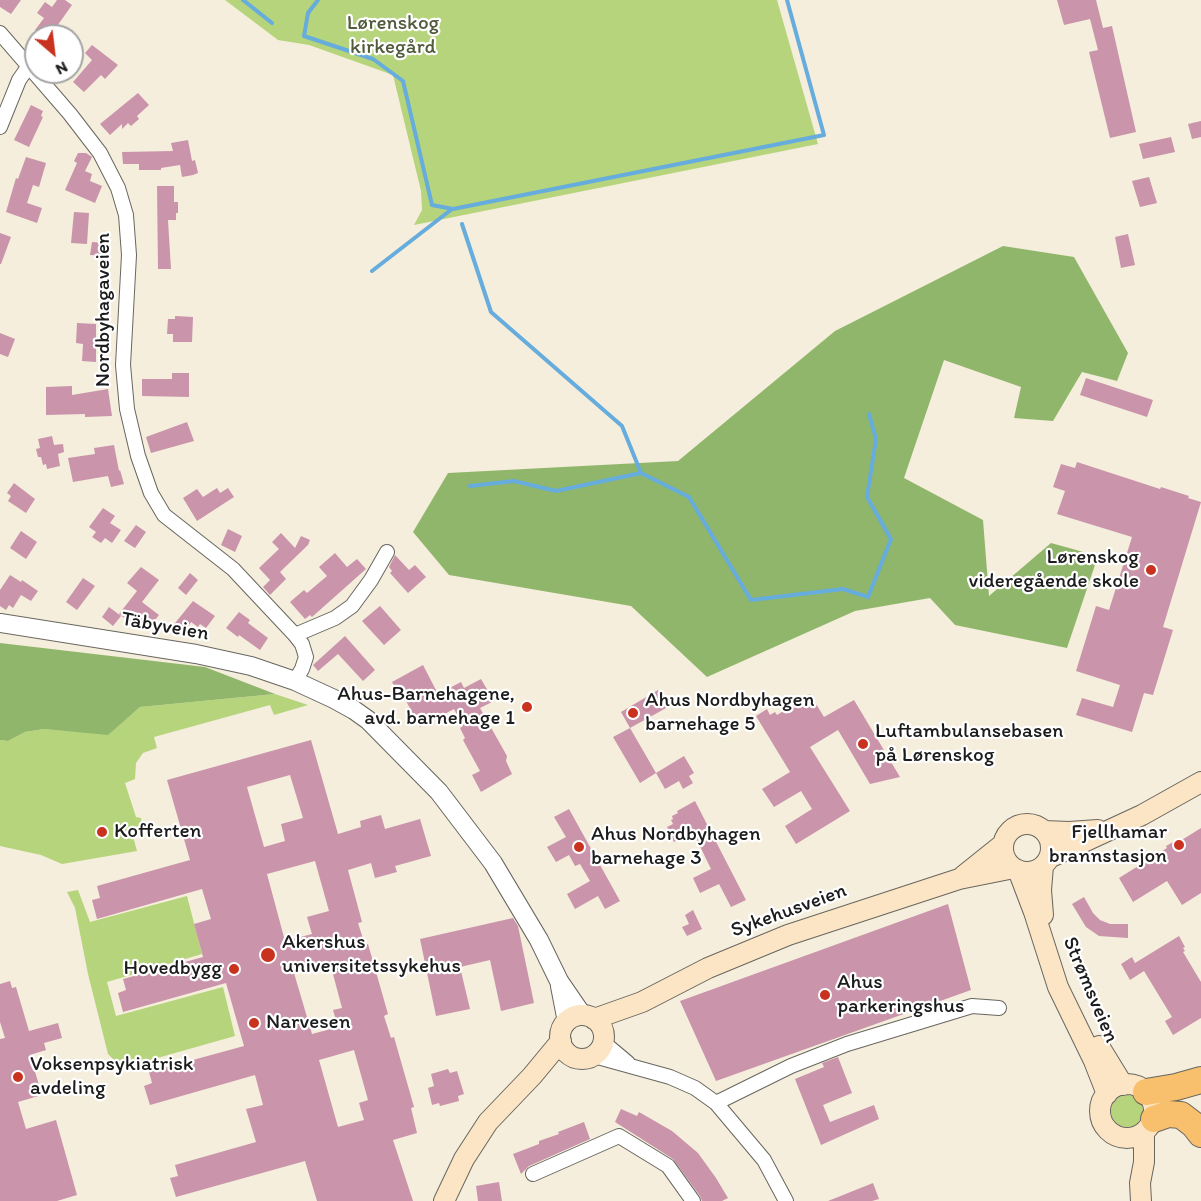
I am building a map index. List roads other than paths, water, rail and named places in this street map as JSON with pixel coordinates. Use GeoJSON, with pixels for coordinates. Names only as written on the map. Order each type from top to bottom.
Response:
{"type":"FeatureCollection","features":[{"type":"Feature","properties":{"kind":"highway"},"geometry":{"type":"LineString","coordinates":[[1125,1090],[1176,1087],[1201,1080]]}},
{"type":"Feature","properties":{"kind":"highway"},"geometry":{"type":"LineString","coordinates":[[1149,1126],[1168,1114],[1181,1115],[1201,1134]]}},
{"type":"Feature","properties":{"kind":"main road"},"geometry":{"type":"LineString","coordinates":[[1109,828],[1046,862],[1034,871],[1016,869],[1006,860],[1003,844],[1010,831],[1019,825],[1035,825],[1044,831],[1079,832],[1109,828],[1124,824],[1201,782]]}},
{"type":"Feature","properties":{"kind":"main road"},"geometry":{"type":"LineString","coordinates":[[1044,831],[1051,847],[1046,862]]}},
{"type":"Feature","properties":{"kind":"main road","name":"Sykehusveien"},"geometry":{"type":"LineString","coordinates":[[959,879],[1003,844]]}},
{"type":"Feature","properties":{"kind":"main road","name":"Strømsveien"},"geometry":{"type":"LineString","coordinates":[[1046,862],[1041,890],[1042,910],[1055,956],[1088,1028],[1125,1090]]}},
{"type":"Feature","properties":{"kind":"main road","name":"Strømsveien"},"geometry":{"type":"LineString","coordinates":[[1016,869],[1034,912],[1058,987],[1094,1061],[1125,1090]]}},
{"type":"Feature","properties":{"kind":"main road","name":"Sykehusveien"},"geometry":{"type":"LineString","coordinates":[[585,1036],[642,1002],[752,948],[817,924],[959,879],[1016,869]]}},
{"type":"Feature","properties":{"kind":"main road"},"geometry":{"type":"LineString","coordinates":[[444,1201],[475,1140],[497,1111],[532,1076],[585,1036]]}},
{"type":"Feature","properties":{"kind":"main road"},"geometry":{"type":"LineString","coordinates":[[1141,1192],[1153,1102],[1125,1090],[1101,1107],[1102,1121],[1110,1132],[1123,1138],[1134,1138],[1149,1126]]}},
{"type":"Feature","properties":{"kind":"main road"},"geometry":{"type":"LineString","coordinates":[[1123,1138],[1132,1156],[1141,1192]]}},
{"type":"Feature","properties":{"kind":"street","name":"Nordbyhagaveien"},"geometry":{"type":"LineString","coordinates":[[0,33],[24,62]]}},
{"type":"Feature","properties":{"kind":"street"},"geometry":{"type":"LineString","coordinates":[[0,127],[24,73]]}},
{"type":"Feature","properties":{"kind":"street","name":"Nordbyhagaveien"},"geometry":{"type":"LineString","coordinates":[[43,84],[100,153],[118,188],[126,215],[129,255],[124,376],[127,409],[138,456],[151,493],[164,515],[233,569],[302,644],[306,657],[295,681]]}},
{"type":"Feature","properties":{"kind":"street"},"geometry":{"type":"LineString","coordinates":[[295,635],[335,618],[352,606],[371,580],[387,552]]}},
{"type":"Feature","properties":{"kind":"street","name":"Täbyveien"},"geometry":{"type":"LineString","coordinates":[[0,623],[196,654],[251,666],[318,691],[368,720],[439,792],[493,863],[539,940],[585,1036]]}},
{"type":"Feature","properties":{"kind":"street"},"geometry":{"type":"LineString","coordinates":[[716,1103],[791,1066],[848,1044],[972,1006],[999,1008]]}},
{"type":"Feature","properties":{"kind":"street"},"geometry":{"type":"LineString","coordinates":[[585,1036],[629,1064],[695,1088],[716,1103],[764,1160],[786,1201]]}},
{"type":"Feature","properties":{"kind":"street"},"geometry":{"type":"LineString","coordinates":[[532,1174],[619,1136],[668,1166],[693,1201]]}},
{"type":"Feature","properties":{"kind":"waterway"},"geometry":{"type":"LineString","coordinates":[[243,0],[272,23]]}},
{"type":"Feature","properties":{"kind":"waterway"},"geometry":{"type":"LineString","coordinates":[[318,0],[308,13],[304,36],[373,59],[403,81],[432,205],[453,209],[824,135],[787,0]]}},
{"type":"Feature","properties":{"kind":"waterway"},"geometry":{"type":"LineString","coordinates":[[372,271],[452,209]]}},
{"type":"Feature","properties":{"kind":"waterway"},"geometry":{"type":"LineString","coordinates":[[462,224],[491,312],[622,426],[641,473],[689,497],[751,600],[843,589],[868,597],[891,539],[867,497],[876,439],[869,414]]}},
{"type":"Feature","properties":{"kind":"waterway"},"geometry":{"type":"LineString","coordinates":[[470,486],[514,481],[556,491],[641,473]]}},
{"type":"Feature","properties":{"kind":"place","name":"Lørenskog videregående skole"},"geometry":{"type":"Point","coordinates":[1151,570]}},
{"type":"Feature","properties":{"kind":"place","name":"Ahus-Barnehagene, avd. barnehage 1"},"geometry":{"type":"Point","coordinates":[527,707]}},
{"type":"Feature","properties":{"kind":"place","name":"Ahus Nordbyhagen barnehage 5"},"geometry":{"type":"Point","coordinates":[633,713]}},
{"type":"Feature","properties":{"kind":"place","name":"Luftambulansebasen på Lørenskog"},"geometry":{"type":"Point","coordinates":[863,744]}},
{"type":"Feature","properties":{"kind":"place","name":"Kofferten"},"geometry":{"type":"Point","coordinates":[102,832]}},
{"type":"Feature","properties":{"kind":"place","name":"Fjellhamar brannstasjon"},"geometry":{"type":"Point","coordinates":[1179,845]}},
{"type":"Feature","properties":{"kind":"place","name":"Ahus Nordbyhagen barnehage 3"},"geometry":{"type":"Point","coordinates":[579,847]}},
{"type":"Feature","properties":{"kind":"place","name":"Akershus universitetssykehus"},"geometry":{"type":"Point","coordinates":[268,955]}},
{"type":"Feature","properties":{"kind":"place","name":"Hovedbygg"},"geometry":{"type":"Point","coordinates":[234,969]}},
{"type":"Feature","properties":{"kind":"place","name":"Ahus parkeringshus"},"geometry":{"type":"Point","coordinates":[825,995]}},
{"type":"Feature","properties":{"kind":"place","name":"Narvesen"},"geometry":{"type":"Point","coordinates":[254,1023]}},
{"type":"Feature","properties":{"kind":"place","name":"Voksenpsykiatrisk avdeling"},"geometry":{"type":"Point","coordinates":[18,1077]}},
{"type":"Feature","properties":{"kind":"park label","name":"Lørenskog kirkegård"},"geometry":{"type":"Point","coordinates":[393,36]}}]}
